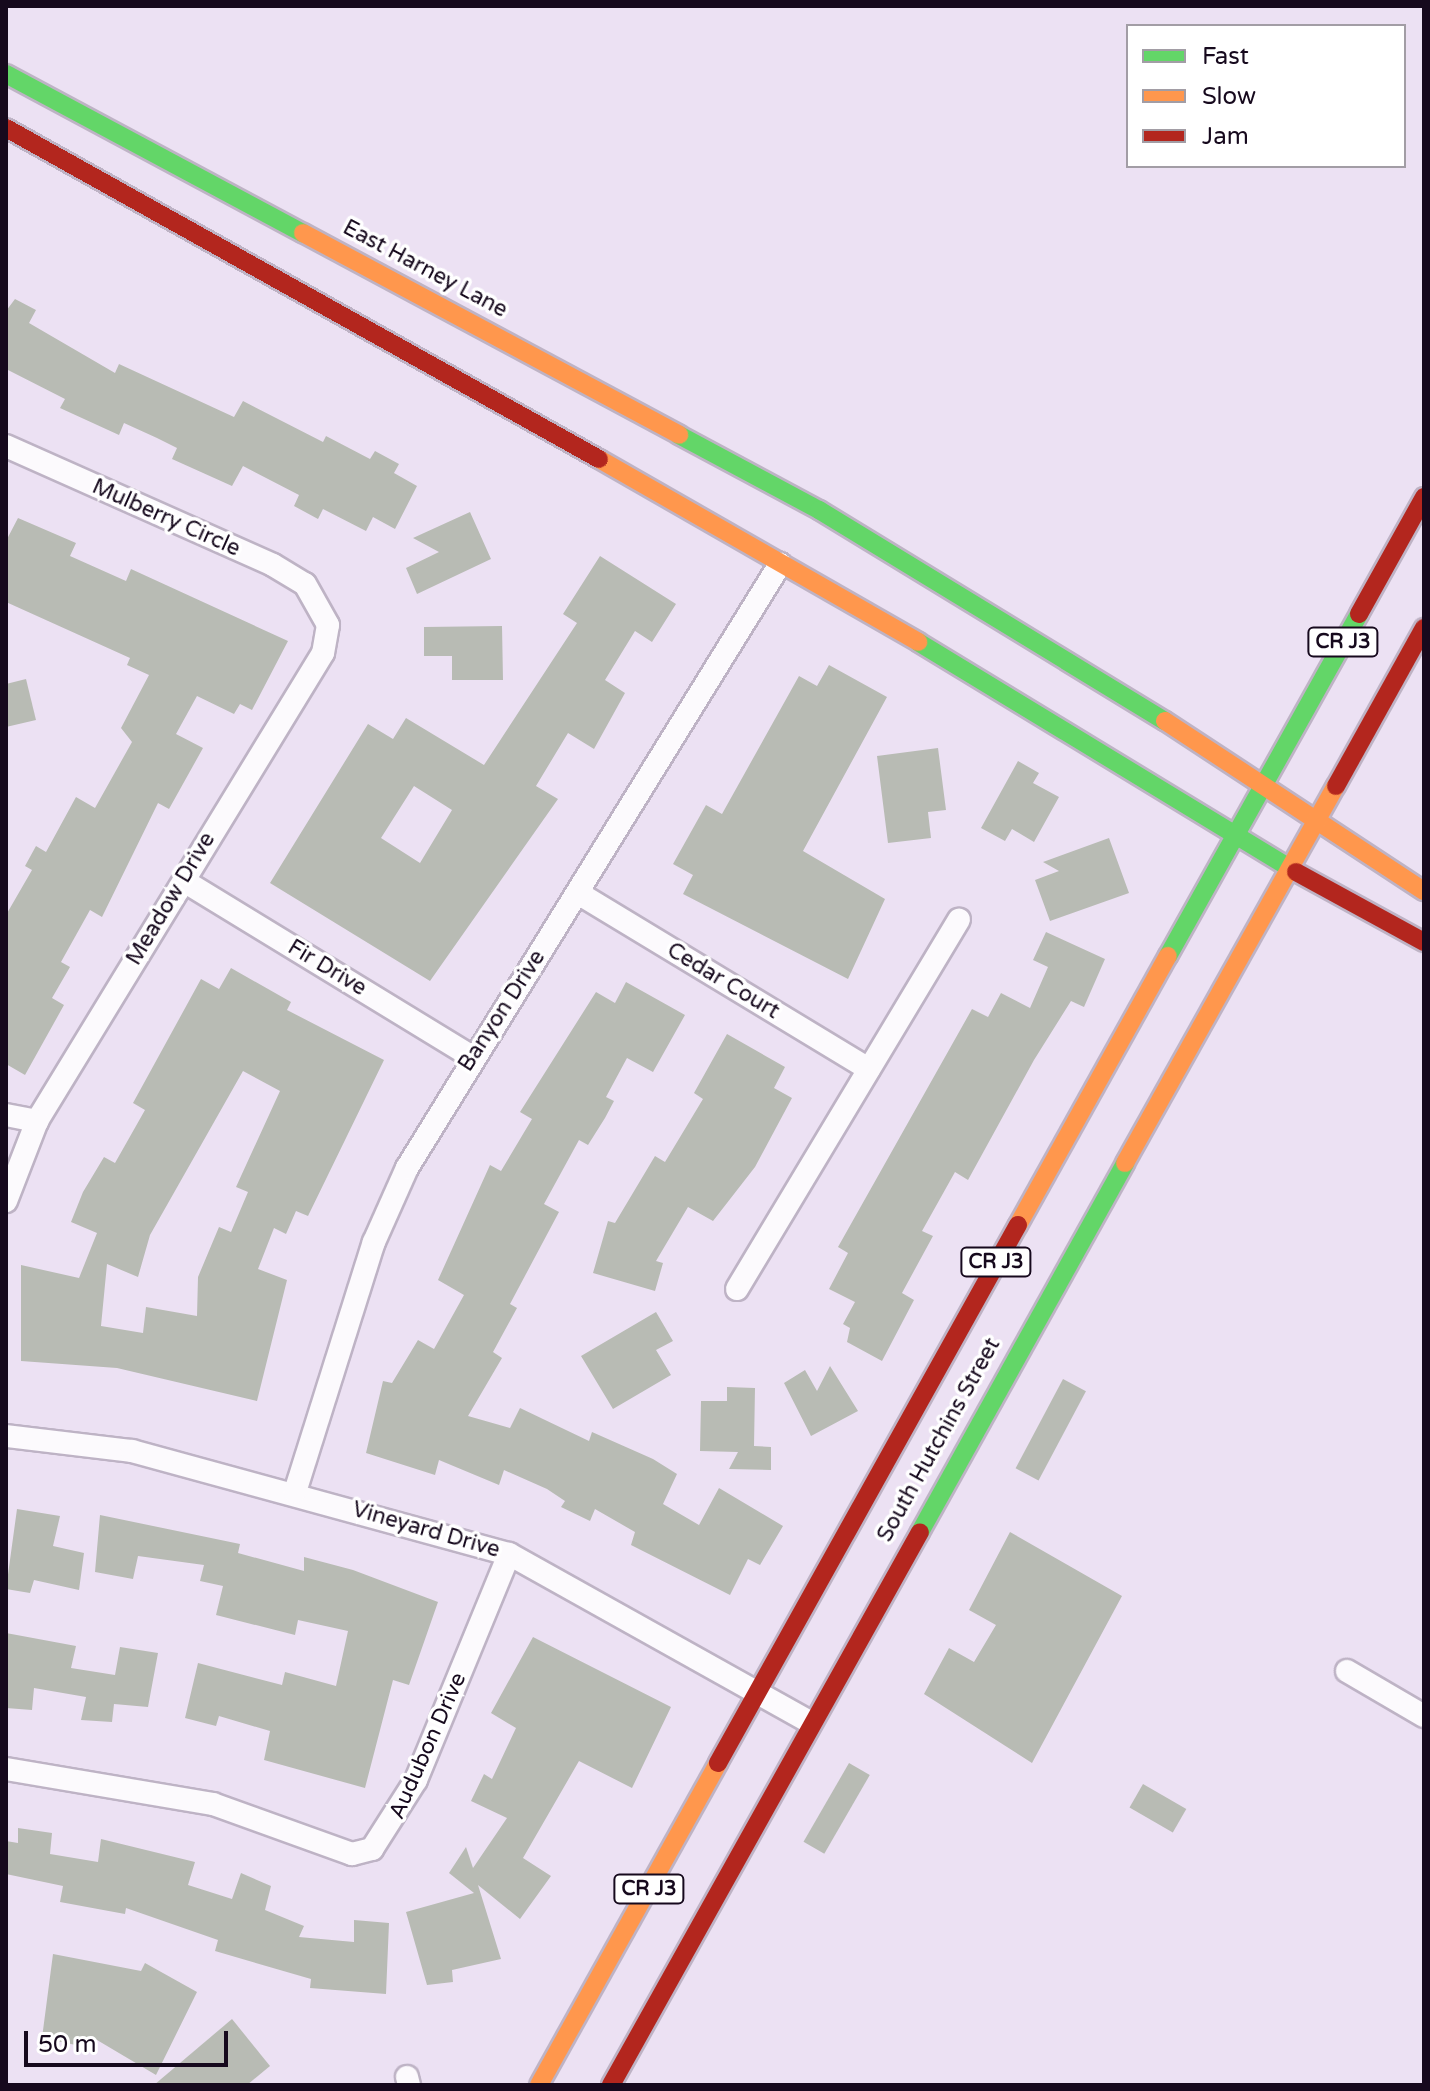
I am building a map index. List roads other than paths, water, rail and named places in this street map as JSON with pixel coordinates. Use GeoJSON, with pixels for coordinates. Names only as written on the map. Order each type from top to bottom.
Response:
{"type":"FeatureCollection","features":[{"type":"Feature","properties":{"kind":"main road","name":"East Harney Lane"},"geometry":{"type":"LineString","coordinates":[[6,74],[819,510],[1424,891]]}},
{"type":"Feature","properties":{"kind":"main road"},"geometry":{"type":"LineString","coordinates":[[6,128],[780,564],[1424,942]]}},
{"type":"Feature","properties":{"kind":"main road","name":"CR J3"},"geometry":{"type":"LineString","coordinates":[[1236,833],[1424,497]]}},
{"type":"Feature","properties":{"kind":"main road","name":"CR J3"},"geometry":{"type":"LineString","coordinates":[[1317,821],[1424,628]]}},
{"type":"Feature","properties":{"kind":"main road","name":"South Hutchins Street"},"geometry":{"type":"LineString","coordinates":[[611,2085],[809,1722],[1317,821]]}},
{"type":"Feature","properties":{"kind":"main road","name":"South Hutchins Street"},"geometry":{"type":"LineString","coordinates":[[546,2083],[1236,833]]}},
{"type":"Feature","properties":{"kind":"street","name":"Mulberry Circle"},"geometry":{"type":"LineString","coordinates":[[6,446],[273,565],[317,601]]}},
{"type":"Feature","properties":{"kind":"street","name":"Banyon Drive"},"geometry":{"type":"LineString","coordinates":[[295,1492],[374,1242],[471,1056],[578,893],[780,564]]}},
{"type":"Feature","properties":{"kind":"street","name":"Meadow Drive"},"geometry":{"type":"LineString","coordinates":[[6,1201],[37,1121],[323,653],[328,625],[317,601]]}},
{"type":"Feature","properties":{"kind":"street","name":"Fir Drive"},"geometry":{"type":"LineString","coordinates":[[184,881],[471,1056]]}},
{"type":"Feature","properties":{"kind":"street","name":"Cedar Court"},"geometry":{"type":"LineString","coordinates":[[578,893],[869,1069]]}},
{"type":"Feature","properties":{"kind":"street"},"geometry":{"type":"LineString","coordinates":[[737,1289],[959,920]]}},
{"type":"Feature","properties":{"kind":"street"},"geometry":{"type":"LineString","coordinates":[[6,1115],[37,1121]]}},
{"type":"Feature","properties":{"kind":"street","name":"Vineyard Drive"},"geometry":{"type":"LineString","coordinates":[[6,1436],[132,1451],[295,1492],[509,1554],[809,1722]]}},
{"type":"Feature","properties":{"kind":"street","name":"Audubon Drive"},"geometry":{"type":"LineString","coordinates":[[6,1769],[248,1812],[352,1854],[372,1849],[416,1780],[509,1554]]}},
{"type":"Feature","properties":{"kind":"street"},"geometry":{"type":"LineString","coordinates":[[1347,1671],[1424,1716]]}}]}
